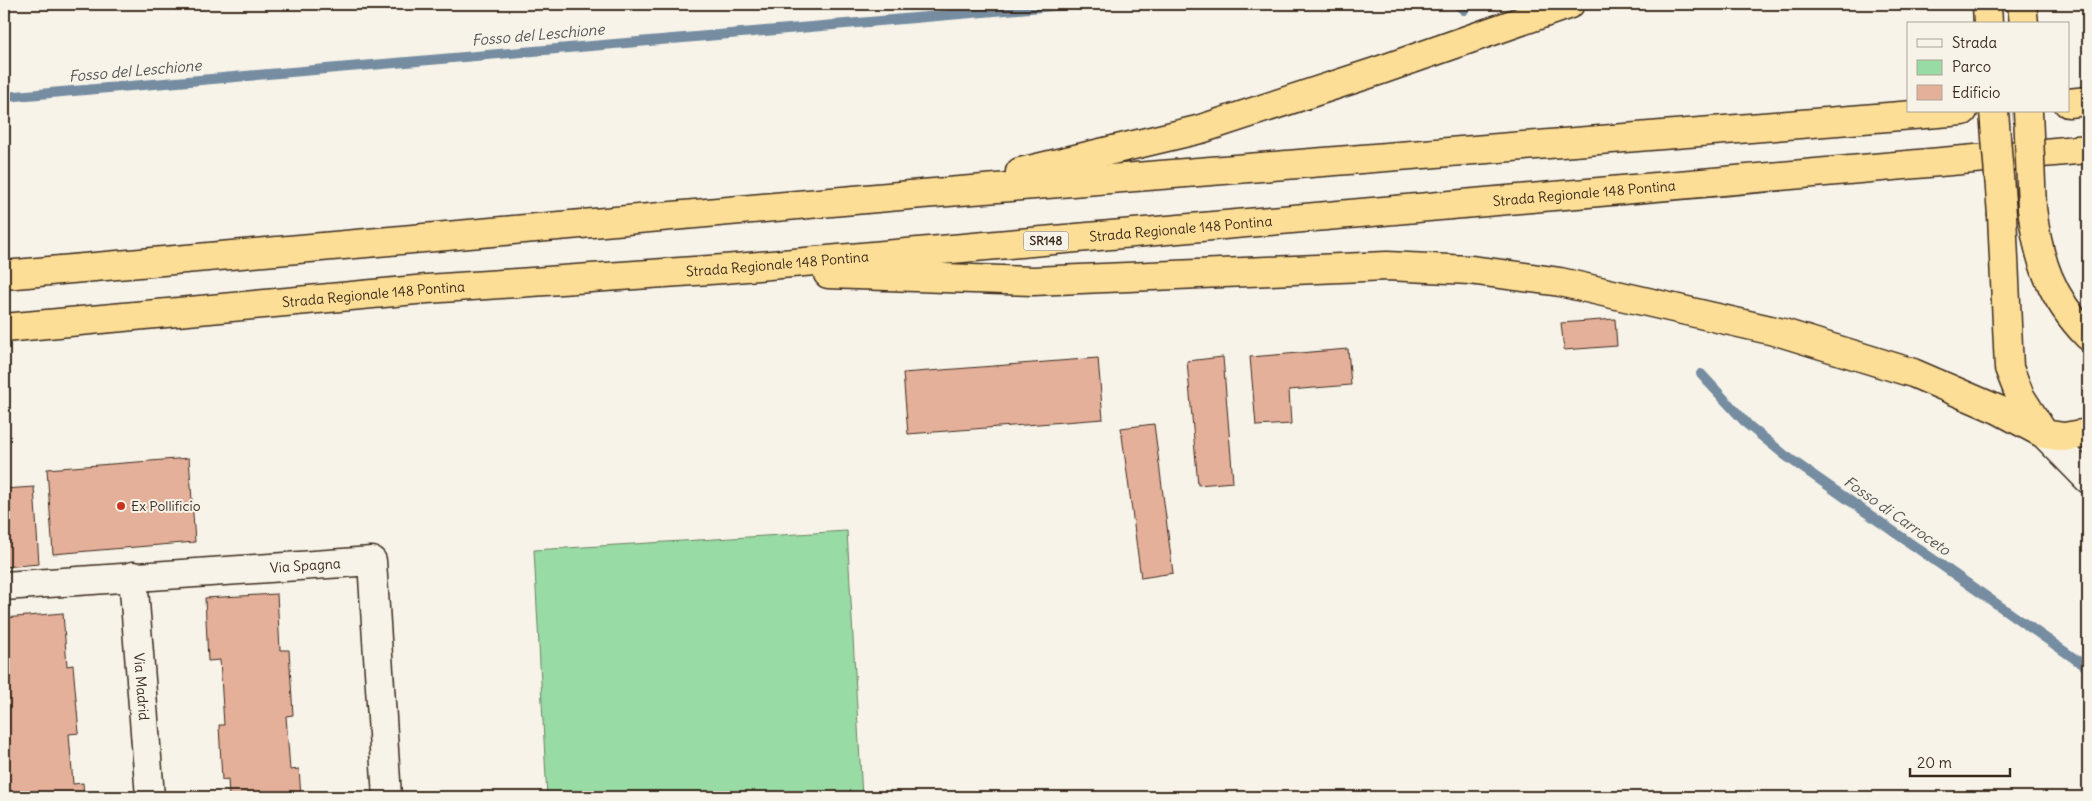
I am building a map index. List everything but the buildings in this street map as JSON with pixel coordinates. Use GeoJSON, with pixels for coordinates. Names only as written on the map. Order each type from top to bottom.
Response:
{"type":"FeatureCollection","features":[{"type":"Feature","properties":{"kind":"highway"},"geometry":{"type":"LineString","coordinates":[[922,194],[1185,134],[1378,71],[1569,4]]}},
{"type":"Feature","properties":{"kind":"highway"},"geometry":{"type":"LineString","coordinates":[[1987,4],[1988,22]]}},
{"type":"Feature","properties":{"kind":"highway"},"geometry":{"type":"LineString","coordinates":[[2022,4],[2024,22]]}},
{"type":"Feature","properties":{"kind":"highway"},"geometry":{"type":"LineString","coordinates":[[2070,103],[2088,101]]}},
{"type":"Feature","properties":{"kind":"highway"},"geometry":{"type":"LineString","coordinates":[[4,275],[922,194],[1950,112]]}},
{"type":"Feature","properties":{"kind":"highway"},"geometry":{"type":"LineString","coordinates":[[1994,112],[2002,215],[2009,368],[2020,396],[2044,434]]}},
{"type":"Feature","properties":{"kind":"highway"},"geometry":{"type":"LineString","coordinates":[[2028,112],[2032,208],[2035,233],[2048,279],[2067,312],[2088,336]]}},
{"type":"Feature","properties":{"kind":"highway","name":"Strada Regionale 148 Pontina"},"geometry":{"type":"LineString","coordinates":[[4,328],[427,289],[724,269],[2088,149]]}},
{"type":"Feature","properties":{"kind":"highway"},"geometry":{"type":"LineString","coordinates":[[724,269],[931,279],[1033,281],[1387,266],[1470,270],[1560,282],[1783,333],[1913,373],[1999,410],[2044,434],[2072,436],[2088,433]]}},
{"type":"Feature","properties":{"kind":"street"},"geometry":{"type":"LineString","coordinates":[[2044,434],[2088,479]]}},
{"type":"Feature","properties":{"kind":"street","name":"Via Spagna"},"geometry":{"type":"LineString","coordinates":[[4,586],[372,561],[387,797]]}},
{"type":"Feature","properties":{"kind":"street","name":"Via Madrid"},"geometry":{"type":"LineString","coordinates":[[132,576],[150,797]]}},
{"type":"Feature","properties":{"kind":"green space"},"geometry":{"type":"Polygon","coordinates":[[[847,531],[862,797],[547,797],[534,550],[847,531]]]}},
{"type":"Feature","properties":{"kind":"waterway","name":"Fosso del Leschione"},"geometry":{"type":"LineString","coordinates":[[4,97],[1076,4]]}},
{"type":"Feature","properties":{"kind":"waterway","name":"Fosso di Carroceto"},"geometry":{"type":"LineString","coordinates":[[1457,4],[1464,10]]}},
{"type":"Feature","properties":{"kind":"waterway","name":"Fosso di Carroceto"},"geometry":{"type":"LineString","coordinates":[[1701,374],[1748,425],[1786,456],[2088,668]]}},
{"type":"Feature","properties":{"kind":"place","name":"Ex Pollificio"},"geometry":{"type":"Point","coordinates":[121,506]}}]}
